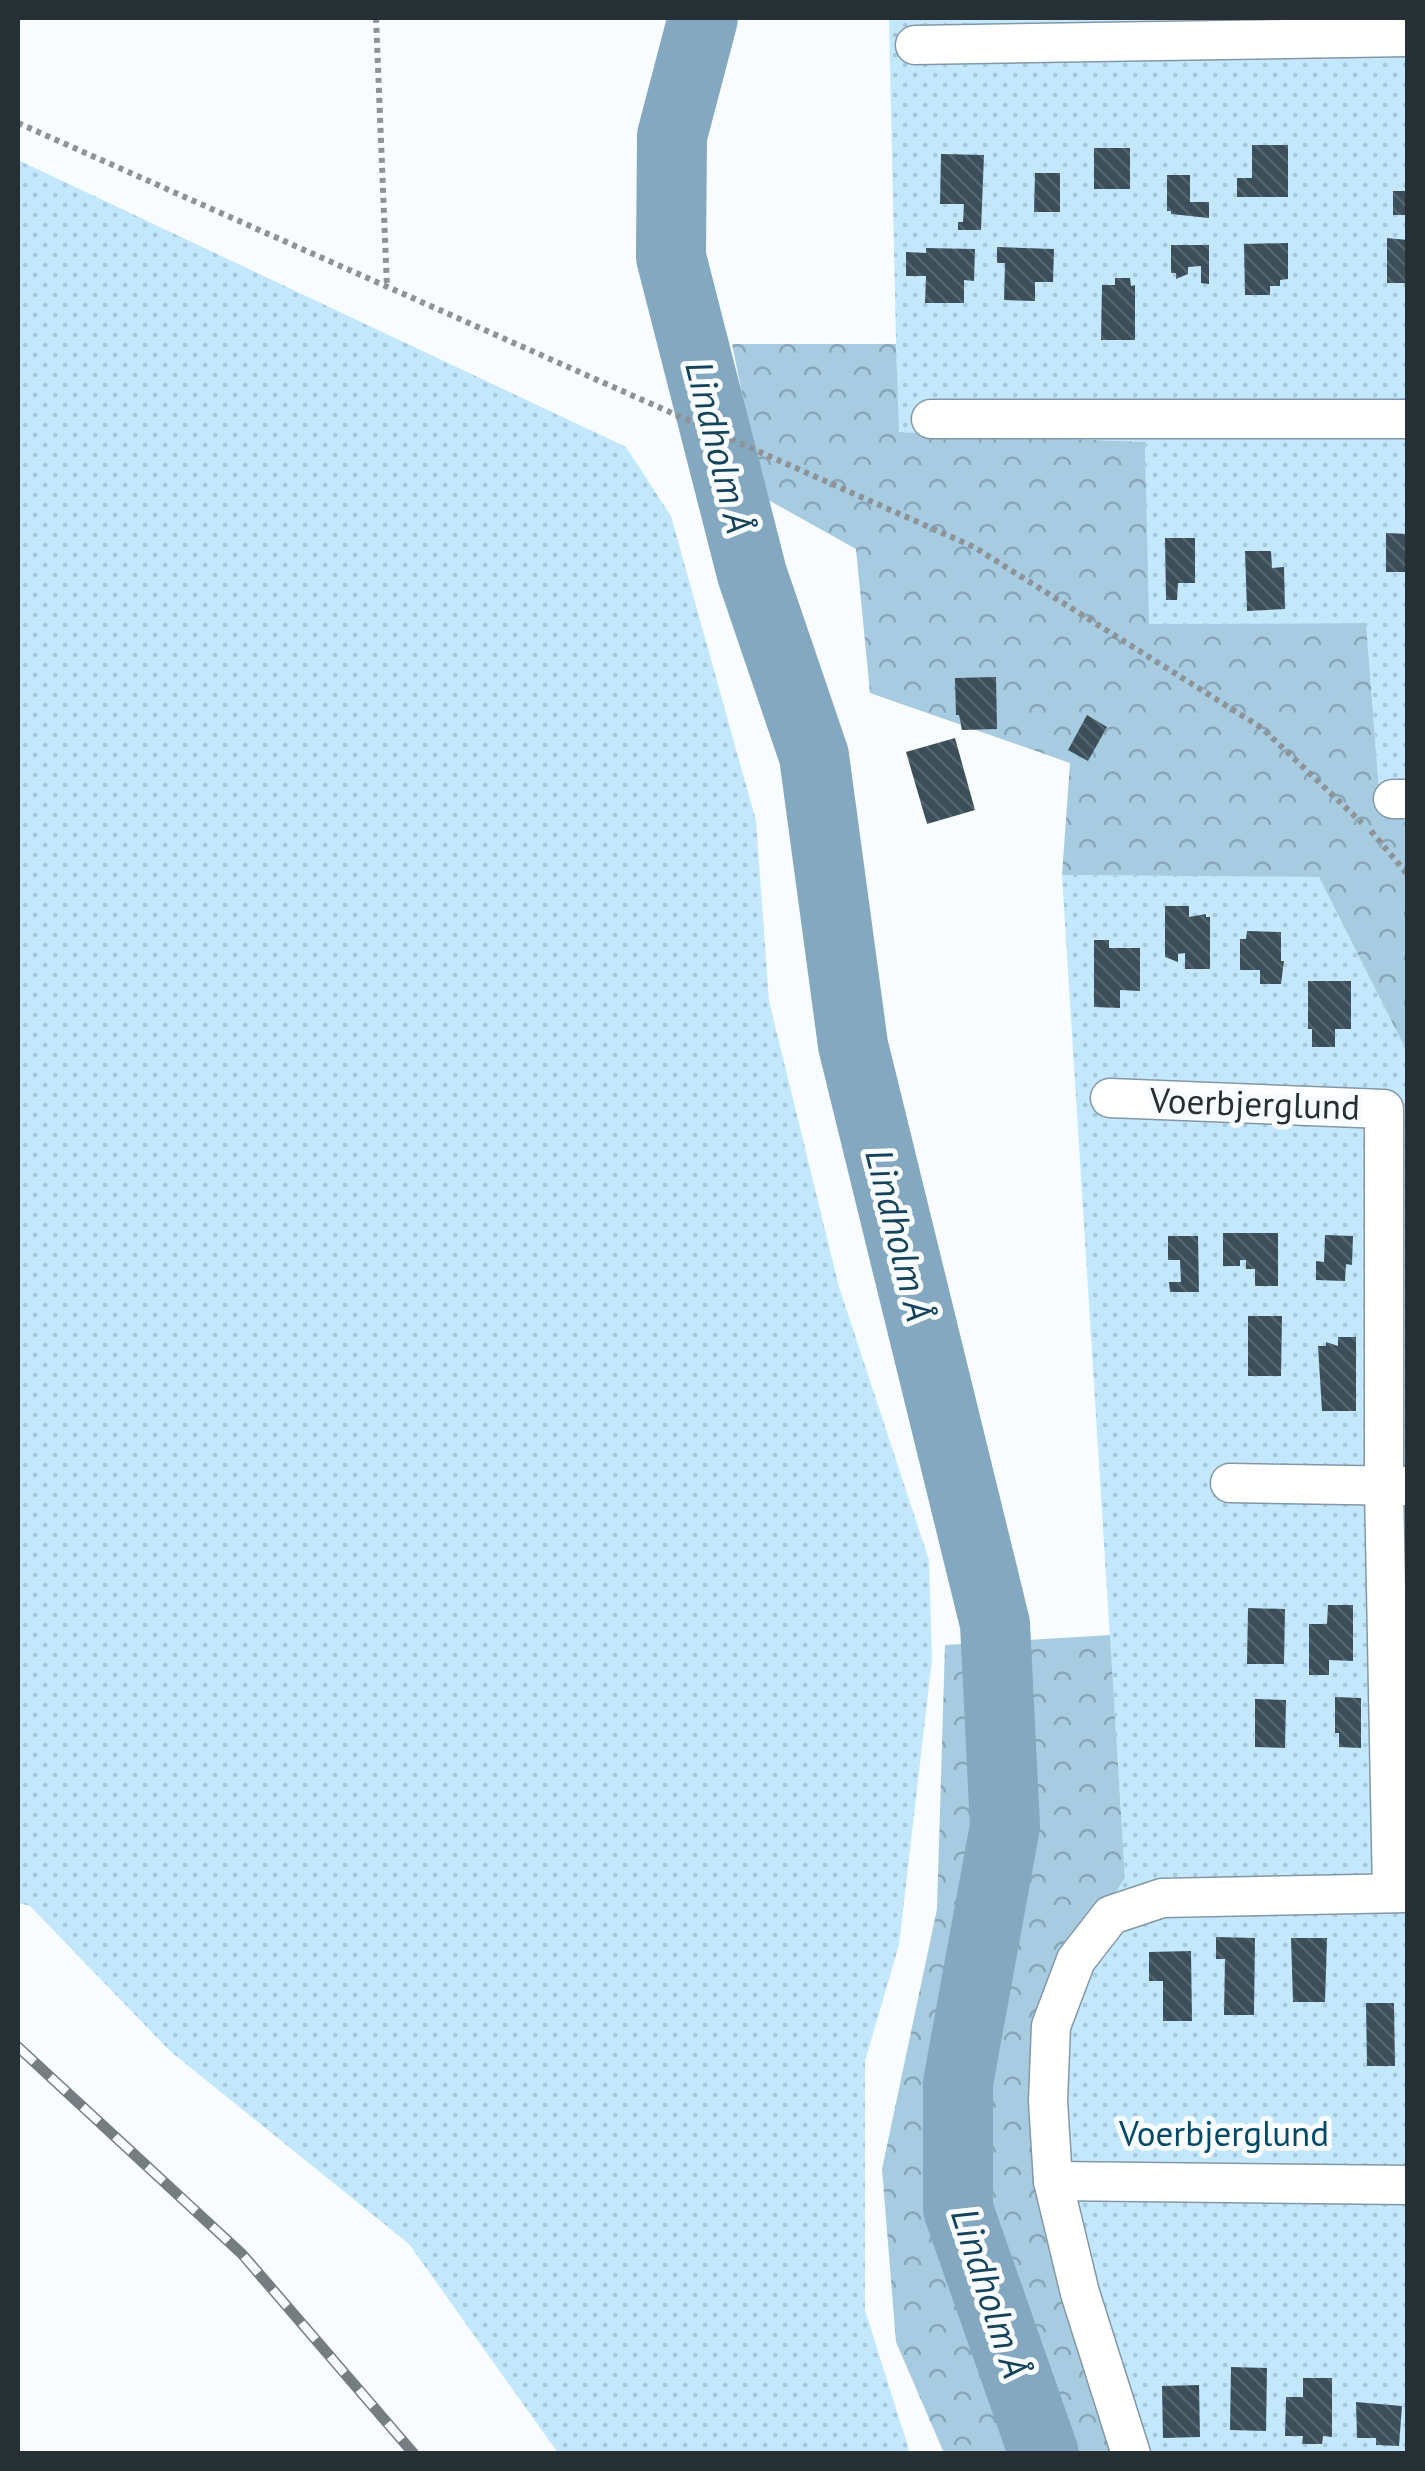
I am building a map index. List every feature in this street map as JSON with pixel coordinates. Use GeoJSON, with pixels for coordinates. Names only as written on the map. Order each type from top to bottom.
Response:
{"type":"FeatureCollection","features":[{"type":"Feature","properties":{"kind":"street"},"geometry":{"type":"LineString","coordinates":[[915,45],[1408,38]]}},
{"type":"Feature","properties":{"kind":"street"},"geometry":{"type":"LineString","coordinates":[[931,419],[1408,419]]}},
{"type":"Feature","properties":{"kind":"street","name":"Voerbjerglund"},"geometry":{"type":"LineString","coordinates":[[1110,1098],[1384,1109],[1396,1486],[1400,1893],[1162,1898],[1111,1915],[1076,1960],[1051,2026],[1048,2101],[1053,2181],[1080,2293],[1130,2454]]}},
{"type":"Feature","properties":{"kind":"street"},"geometry":{"type":"LineString","coordinates":[[1230,1483],[1396,1486]]}},
{"type":"Feature","properties":{"kind":"street"},"geometry":{"type":"LineString","coordinates":[[1053,2181],[1408,2186]]}},
{"type":"Feature","properties":{"kind":"path"},"geometry":{"type":"LineString","coordinates":[[376,18],[387,288]]}},
{"type":"Feature","properties":{"kind":"path"},"geometry":{"type":"LineString","coordinates":[[18,124],[974,547],[1262,728],[1376,836],[1408,876]]}},
{"type":"Feature","properties":{"kind":"green space"},"geometry":{"type":"Polygon","coordinates":[[[889,18],[1407,18],[1407,824],[1379,790],[1366,623],[1148,624],[1145,442],[898,432],[889,18]]]}},
{"type":"Feature","properties":{"kind":"green space"},"geometry":{"type":"Polygon","coordinates":[[[18,160],[626,447],[671,516],[756,821],[769,1001],[839,1287],[929,1560],[932,1659],[899,1945],[865,2061],[865,2310],[910,2453],[558,2453],[409,2244],[170,2051],[30,1906],[18,1903],[18,160]]]}},
{"type":"Feature","properties":{"kind":"green space"},"geometry":{"type":"Polygon","coordinates":[[[732,344],[896,344],[899,432],[1145,442],[1149,624],[1366,623],[1379,790],[1407,824],[1407,1052],[1319,877],[1062,875],[1070,763],[870,693],[856,549],[763,497],[732,344]]]}},
{"type":"Feature","properties":{"kind":"green space","name":"Voerbjerglund"},"geometry":{"type":"Polygon","coordinates":[[[1062,875],[1319,877],[1407,1052],[1407,2453],[1116,2453],[1038,2157],[1048,1995],[1125,1878],[1062,875]]]}},
{"type":"Feature","properties":{"kind":"green space"},"geometry":{"type":"Polygon","coordinates":[[[1110,1635],[1125,1878],[1048,1995],[1038,2156],[1116,2453],[944,2453],[896,2342],[882,2169],[937,1909],[945,1645],[1110,1635]]]}},
{"type":"Feature","properties":{"kind":"building"},"geometry":{"type":"Polygon","coordinates":[[[1252,145],[1288,145],[1288,197],[1237,197],[1237,178],[1252,178],[1252,145]]]}},
{"type":"Feature","properties":{"kind":"building"},"geometry":{"type":"Polygon","coordinates":[[[1094,148],[1130,148],[1130,189],[1094,189],[1094,148]]]}},
{"type":"Feature","properties":{"kind":"building"},"geometry":{"type":"Polygon","coordinates":[[[941,154],[984,155],[981,230],[958,230],[958,222],[963,222],[964,204],[940,204],[941,154]]]}},
{"type":"Feature","properties":{"kind":"building"},"geometry":{"type":"Polygon","coordinates":[[[1035,173],[1060,173],[1060,212],[1034,212],[1035,173]]]}},
{"type":"Feature","properties":{"kind":"building"},"geometry":{"type":"Polygon","coordinates":[[[1167,175],[1190,175],[1190,202],[1209,202],[1209,218],[1167,211],[1167,175]]]}},
{"type":"Feature","properties":{"kind":"building"},"geometry":{"type":"Polygon","coordinates":[[[1393,191],[1408,191],[1408,215],[1393,215],[1393,191]]]}},
{"type":"Feature","properties":{"kind":"building"},"geometry":{"type":"Polygon","coordinates":[[[1387,238],[1408,240],[1408,283],[1387,283],[1387,238]]]}},
{"type":"Feature","properties":{"kind":"building"},"geometry":{"type":"Polygon","coordinates":[[[1288,243],[1288,279],[1280,280],[1280,286],[1270,286],[1270,295],[1245,295],[1244,244],[1288,243]]]}},
{"type":"Feature","properties":{"kind":"building"},"geometry":{"type":"Polygon","coordinates":[[[1171,245],[1209,245],[1209,284],[1201,283],[1201,266],[1188,267],[1188,274],[1176,279],[1176,273],[1171,273],[1171,245]]]}},
{"type":"Feature","properties":{"kind":"building"},"geometry":{"type":"Polygon","coordinates":[[[997,247],[1054,249],[1053,282],[1035,282],[1035,301],[1004,300],[1005,263],[997,263],[997,247]]]}},
{"type":"Feature","properties":{"kind":"building"},"geometry":{"type":"Polygon","coordinates":[[[926,248],[975,249],[974,281],[964,280],[964,303],[925,303],[926,276],[906,276],[906,252],[926,253],[926,248]]]}},
{"type":"Feature","properties":{"kind":"building"},"geometry":{"type":"Polygon","coordinates":[[[1115,278],[1130,278],[1131,286],[1135,285],[1135,340],[1101,340],[1102,285],[1115,285],[1115,278]]]}},
{"type":"Feature","properties":{"kind":"building"},"geometry":{"type":"Polygon","coordinates":[[[1386,533],[1408,534],[1408,572],[1386,572],[1386,533]]]}},
{"type":"Feature","properties":{"kind":"building"},"geometry":{"type":"Polygon","coordinates":[[[1165,538],[1195,538],[1195,583],[1178,583],[1177,600],[1166,600],[1165,538]]]}},
{"type":"Feature","properties":{"kind":"building"},"geometry":{"type":"Polygon","coordinates":[[[1245,551],[1271,551],[1272,568],[1284,567],[1285,609],[1247,611],[1245,551]]]}},
{"type":"Feature","properties":{"kind":"building"},"geometry":{"type":"Polygon","coordinates":[[[996,677],[997,729],[962,730],[956,715],[955,678],[996,677]]]}},
{"type":"Feature","properties":{"kind":"building"},"geometry":{"type":"Polygon","coordinates":[[[1087,715],[1107,727],[1088,761],[1068,750],[1087,715]]]}},
{"type":"Feature","properties":{"kind":"building"},"geometry":{"type":"Polygon","coordinates":[[[955,738],[975,810],[927,824],[906,752],[955,738]]]}},
{"type":"Feature","properties":{"kind":"building"},"geometry":{"type":"Polygon","coordinates":[[[1165,906],[1189,906],[1189,917],[1210,917],[1210,969],[1185,969],[1185,953],[1178,954],[1178,962],[1165,957],[1165,906]]]}},
{"type":"Feature","properties":{"kind":"building"},"geometry":{"type":"Polygon","coordinates":[[[1247,931],[1281,932],[1281,984],[1260,984],[1260,970],[1240,970],[1240,939],[1246,939],[1247,931]]]}},
{"type":"Feature","properties":{"kind":"building"},"geometry":{"type":"Polygon","coordinates":[[[1094,940],[1109,940],[1109,948],[1140,948],[1140,991],[1120,990],[1120,1008],[1094,1007],[1094,940]]]}},
{"type":"Feature","properties":{"kind":"building"},"geometry":{"type":"Polygon","coordinates":[[[1308,981],[1351,981],[1351,1029],[1335,1029],[1335,1047],[1312,1047],[1308,981]]]}},
{"type":"Feature","properties":{"kind":"building"},"geometry":{"type":"Polygon","coordinates":[[[1223,1233],[1278,1233],[1278,1286],[1255,1286],[1255,1269],[1246,1269],[1246,1260],[1240,1260],[1240,1266],[1223,1266],[1223,1233]]]}},
{"type":"Feature","properties":{"kind":"building"},"geometry":{"type":"Polygon","coordinates":[[[1325,1235],[1353,1236],[1352,1265],[1346,1264],[1345,1281],[1316,1280],[1316,1261],[1324,1262],[1325,1235]]]}},
{"type":"Feature","properties":{"kind":"building"},"geometry":{"type":"Polygon","coordinates":[[[1168,1236],[1198,1236],[1199,1292],[1170,1292],[1169,1282],[1181,1282],[1180,1260],[1168,1260],[1168,1236]]]}},
{"type":"Feature","properties":{"kind":"building"},"geometry":{"type":"Polygon","coordinates":[[[1248,1316],[1282,1316],[1281,1376],[1248,1376],[1248,1316]]]}},
{"type":"Feature","properties":{"kind":"building"},"geometry":{"type":"Polygon","coordinates":[[[1338,1337],[1356,1337],[1356,1411],[1322,1411],[1318,1346],[1326,1346],[1326,1342],[1338,1346],[1338,1337]]]}},
{"type":"Feature","properties":{"kind":"building"},"geometry":{"type":"Polygon","coordinates":[[[1328,1605],[1353,1605],[1353,1661],[1329,1660],[1329,1675],[1309,1675],[1309,1624],[1327,1624],[1328,1605]]]}},
{"type":"Feature","properties":{"kind":"building"},"geometry":{"type":"Polygon","coordinates":[[[1248,1608],[1285,1609],[1284,1664],[1247,1664],[1248,1608]]]}},
{"type":"Feature","properties":{"kind":"building"},"geometry":{"type":"Polygon","coordinates":[[[1335,1697],[1361,1698],[1361,1748],[1339,1747],[1335,1697]]]}},
{"type":"Feature","properties":{"kind":"building"},"geometry":{"type":"Polygon","coordinates":[[[1255,1699],[1286,1700],[1285,1748],[1255,1747],[1255,1699]]]}},
{"type":"Feature","properties":{"kind":"building"},"geometry":{"type":"Polygon","coordinates":[[[1216,1937],[1255,1938],[1254,2015],[1224,2015],[1225,1959],[1216,1959],[1216,1937]]]}},
{"type":"Feature","properties":{"kind":"building"},"geometry":{"type":"Polygon","coordinates":[[[1291,1938],[1327,1938],[1325,2002],[1293,2002],[1291,1938]]]}},
{"type":"Feature","properties":{"kind":"building"},"geometry":{"type":"Polygon","coordinates":[[[1191,1951],[1192,2021],[1163,2021],[1163,1981],[1149,1981],[1149,1952],[1191,1951]]]}},
{"type":"Feature","properties":{"kind":"building"},"geometry":{"type":"Polygon","coordinates":[[[1366,2003],[1394,2003],[1395,2066],[1367,2066],[1366,2003]]]}},
{"type":"Feature","properties":{"kind":"building"},"geometry":{"type":"Polygon","coordinates":[[[1231,2367],[1267,2368],[1266,2431],[1230,2430],[1231,2367]]]}},
{"type":"Feature","properties":{"kind":"building"},"geometry":{"type":"Polygon","coordinates":[[[1303,2378],[1332,2378],[1332,2437],[1323,2436],[1322,2444],[1302,2444],[1303,2436],[1285,2436],[1286,2397],[1303,2397],[1303,2378]]]}},
{"type":"Feature","properties":{"kind":"building"},"geometry":{"type":"Polygon","coordinates":[[[1199,2385],[1200,2437],[1163,2438],[1162,2386],[1199,2385]]]}},
{"type":"Feature","properties":{"kind":"building"},"geometry":{"type":"Polygon","coordinates":[[[1356,2402],[1402,2406],[1399,2446],[1376,2445],[1376,2438],[1357,2438],[1356,2402]]]}},
{"type":"Feature","properties":{"kind":"waterway","name":"Lindholm Å"},"geometry":{"type":"LineString","coordinates":[[703,18],[672,136],[671,257],[752,574],[814,756],[853,1045],[995,1624],[1005,1826],[958,2083],[958,2209],[1044,2454]]}},
{"type":"Feature","properties":{"kind":"railway"},"geometry":{"type":"LineString","coordinates":[[18,2047],[242,2254],[414,2454]]}}]}
